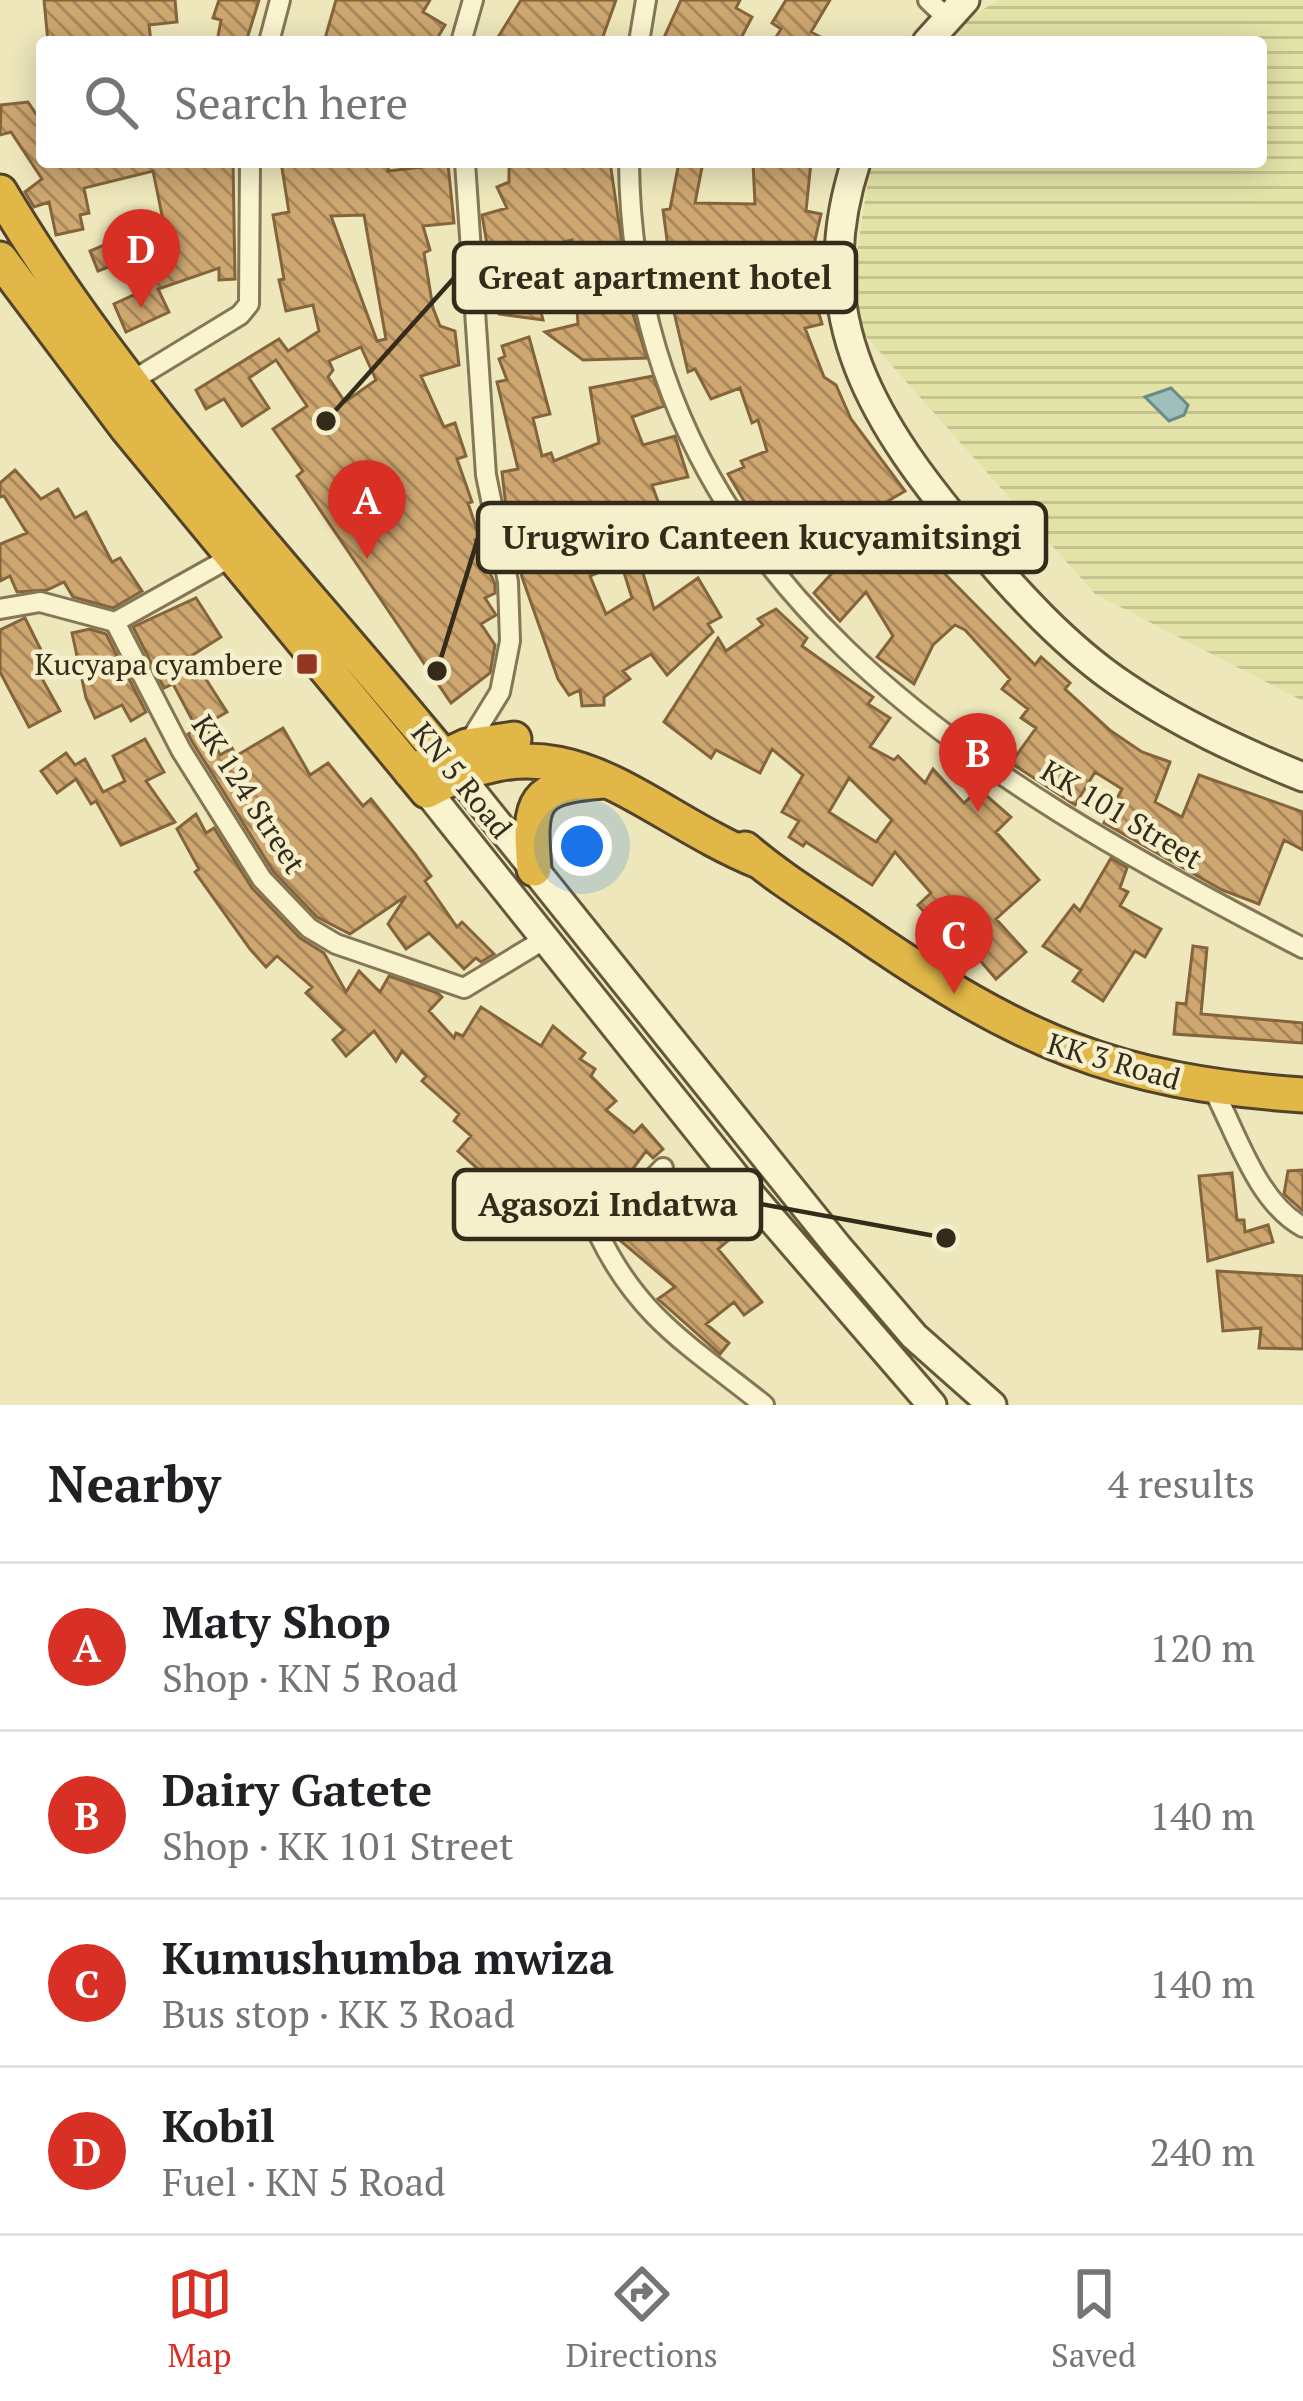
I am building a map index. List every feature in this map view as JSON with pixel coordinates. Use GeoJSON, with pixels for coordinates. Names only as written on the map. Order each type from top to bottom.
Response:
{"type":"FeatureCollection","features":[{"type":"Feature","properties":{"kind":"highway","name":"KN 5 Road"},"geometry":{"type":"LineString","coordinates":[[0,192],[40,260],[130,382],[455,758]]}},
{"type":"Feature","properties":{"kind":"highway","name":"KN 5 Road"},"geometry":{"type":"LineString","coordinates":[[0,259],[10,295],[419,781]]}},
{"type":"Feature","properties":{"kind":"highway"},"geometry":{"type":"LineString","coordinates":[[419,781],[455,758],[533,739],[598,756],[680,800],[761,862]]}},
{"type":"Feature","properties":{"kind":"highway"},"geometry":{"type":"LineString","coordinates":[[455,758],[526,758],[576,766],[710,842],[761,862]]}},
{"type":"Feature","properties":{"kind":"highway"},"geometry":{"type":"LineString","coordinates":[[534,869],[530,815],[541,795],[568,783],[608,781]]}},
{"type":"Feature","properties":{"kind":"highway","name":"KK 3 Road"},"geometry":{"type":"LineString","coordinates":[[761,862],[988,1013],[1039,1040],[1102,1063],[1213,1089],[1303,1095]]}},
{"type":"Feature","properties":{"kind":"main road"},"geometry":{"type":"LineString","coordinates":[[930,36],[947,6]]}},
{"type":"Feature","properties":{"kind":"main road"},"geometry":{"type":"LineString","coordinates":[[855,168],[837,258],[839,302],[872,404],[920,480],[1007,582],[1122,685],[1243,753],[1303,777]]}},
{"type":"Feature","properties":{"kind":"main road","name":"KN 5 Road"},"geometry":{"type":"LineString","coordinates":[[455,758],[534,869],[852,1264],[914,1336],[992,1405]]}},
{"type":"Feature","properties":{"kind":"main road","name":"KN 5 Road"},"geometry":{"type":"LineString","coordinates":[[419,781],[752,1196],[932,1405]]}},
{"type":"Feature","properties":{"kind":"street"},"geometry":{"type":"LineString","coordinates":[[271,36],[280,0]]}},
{"type":"Feature","properties":{"kind":"street"},"geometry":{"type":"LineString","coordinates":[[463,36],[473,0]]}},
{"type":"Feature","properties":{"kind":"street"},"geometry":{"type":"LineString","coordinates":[[639,36],[646,0]]}},
{"type":"Feature","properties":{"kind":"street"},"geometry":{"type":"LineString","coordinates":[[130,382],[240,315],[249,304],[250,168]]}},
{"type":"Feature","properties":{"kind":"street"},"geometry":{"type":"LineString","coordinates":[[455,758],[500,692],[510,625],[486,475],[465,168]]}},
{"type":"Feature","properties":{"kind":"street","name":"KK 101 Street"},"geometry":{"type":"LineString","coordinates":[[630,168],[645,298],[668,391],[750,547],[811,614],[938,728],[1046,808],[1303,948]]}},
{"type":"Feature","properties":{"kind":"street"},"geometry":{"type":"LineString","coordinates":[[645,298],[837,258]]}},
{"type":"Feature","properties":{"kind":"street"},"geometry":{"type":"LineString","coordinates":[[0,609],[40,602],[115,622],[233,556]]}},
{"type":"Feature","properties":{"kind":"street","name":"KK 124 Street"},"geometry":{"type":"LineString","coordinates":[[115,622],[181,749],[262,879],[308,928],[336,944],[464,988],[545,939]]}},
{"type":"Feature","properties":{"kind":"street"},"geometry":{"type":"LineString","coordinates":[[1213,1089],[1270,1199],[1284,1216],[1303,1227]]}},
{"type":"Feature","properties":{"kind":"street"},"geometry":{"type":"LineString","coordinates":[[663,1168],[598,1235],[611,1261],[666,1331],[764,1405]]}},
{"type":"Feature","properties":{"kind":"green space"},"geometry":{"type":"Polygon","coordinates":[[[999,0],[1303,0],[1303,701],[1095,594],[847,315],[870,168],[1267,168],[1267,36],[938,36],[999,0]]]}},
{"type":"Feature","properties":{"kind":"water"},"geometry":{"type":"Polygon","coordinates":[[[1171,388],[1188,405],[1184,415],[1169,421],[1145,397],[1171,388]]]}},
{"type":"Feature","properties":{"kind":"building"},"geometry":{"type":"Polygon","coordinates":[[[44,0],[175,0],[177,22],[149,25],[150,36],[47,36],[44,0]]]}},
{"type":"Feature","properties":{"kind":"building"},"geometry":{"type":"Polygon","coordinates":[[[219,0],[259,0],[248,36],[218,36],[221,20],[213,18],[219,0]]]}},
{"type":"Feature","properties":{"kind":"building"},"geometry":{"type":"Polygon","coordinates":[[[336,0],[430,0],[423,12],[445,25],[439,36],[326,36],[336,0]]]}},
{"type":"Feature","properties":{"kind":"building"},"geometry":{"type":"Polygon","coordinates":[[[521,0],[616,0],[603,36],[499,36],[521,0]]]}},
{"type":"Feature","properties":{"kind":"building"},"geometry":{"type":"Polygon","coordinates":[[[681,0],[740,0],[736,8],[752,17],[742,36],[665,36],[681,0]]]}},
{"type":"Feature","properties":{"kind":"building"},"geometry":{"type":"Polygon","coordinates":[[[786,0],[830,0],[811,32],[819,36],[777,36],[781,29],[772,23],[786,0]]]}},
{"type":"Feature","properties":{"kind":"building"},"geometry":{"type":"Polygon","coordinates":[[[28,102],[36,114],[36,168],[233,168],[235,279],[219,280],[219,268],[158,289],[169,312],[126,332],[114,304],[140,292],[127,260],[98,271],[90,251],[163,220],[153,171],[84,188],[89,213],[80,215],[83,229],[56,235],[49,202],[34,207],[25,192],[42,179],[11,132],[0,135],[1,105],[28,102]]]}},
{"type":"Feature","properties":{"kind":"building"},"geometry":{"type":"Polygon","coordinates":[[[282,168],[448,168],[454,223],[423,226],[430,250],[424,253],[433,308],[440,326],[455,331],[459,365],[421,376],[444,427],[455,423],[466,456],[457,459],[472,502],[468,503],[480,539],[475,540],[495,584],[495,593],[485,598],[496,615],[481,624],[495,645],[490,673],[451,703],[297,476],[303,471],[273,429],[307,406],[276,360],[249,378],[269,408],[242,426],[224,399],[206,409],[196,390],[279,339],[288,351],[319,331],[313,305],[286,311],[273,215],[289,212],[282,168]],[[364,215],[331,216],[377,341],[386,339],[364,215]],[[361,347],[329,361],[333,370],[328,377],[345,402],[376,380],[361,347]]]}},
{"type":"Feature","properties":{"kind":"building"},"geometry":{"type":"Polygon","coordinates":[[[509,168],[611,168],[632,311],[647,358],[583,360],[545,332],[578,324],[572,240],[536,249],[536,293],[543,320],[499,314],[482,215],[507,208],[497,187],[509,182],[509,168]]]}},
{"type":"Feature","properties":{"kind":"building"},"geometry":{"type":"Polygon","coordinates":[[[678,168],[702,168],[695,203],[755,204],[753,168],[810,168],[806,211],[821,214],[813,249],[792,252],[789,245],[662,274],[655,250],[668,247],[663,210],[670,209],[678,168]]]}},
{"type":"Feature","properties":{"kind":"building"},"geometry":{"type":"Polygon","coordinates":[[[809,278],[822,324],[805,328],[824,377],[836,385],[851,419],[905,491],[888,501],[929,542],[943,533],[959,560],[943,572],[1035,665],[1041,657],[1070,683],[1065,689],[1111,731],[1142,752],[1170,762],[1155,802],[1182,817],[1199,775],[1303,812],[1303,850],[1284,840],[1259,904],[1222,890],[1104,823],[1122,789],[1095,772],[1075,805],[1011,763],[1036,728],[1021,718],[1028,709],[1002,689],[1010,679],[965,630],[955,625],[933,645],[914,684],[877,657],[893,636],[866,592],[840,621],[814,593],[843,561],[827,534],[787,562],[768,541],[728,474],[744,467],[741,461],[767,451],[758,420],[752,423],[740,388],[711,399],[695,369],[688,372],[674,312],[702,300],[809,278]]]}},
{"type":"Feature","properties":{"kind":"building"},"geometry":{"type":"Polygon","coordinates":[[[529,337],[550,414],[533,418],[542,456],[551,453],[554,461],[599,443],[590,388],[653,376],[664,406],[632,417],[643,445],[675,436],[688,477],[652,485],[677,553],[642,570],[654,609],[698,578],[721,617],[708,624],[713,632],[667,675],[651,654],[623,671],[630,679],[604,697],[604,705],[582,706],[580,690],[569,695],[558,679],[522,577],[502,472],[518,469],[497,382],[507,380],[499,359],[505,356],[502,346],[529,337]],[[621,563],[590,576],[606,614],[632,598],[621,563]]]}},
{"type":"Feature","properties":{"kind":"building"},"geometry":{"type":"Polygon","coordinates":[[[15,470],[41,499],[58,489],[75,518],[86,512],[112,562],[120,558],[142,591],[113,608],[73,597],[64,582],[47,590],[17,592],[10,576],[0,581],[0,544],[27,533],[4,496],[0,497],[0,483],[15,470]]]}},
{"type":"Feature","properties":{"kind":"building"},"geometry":{"type":"Polygon","coordinates":[[[196,598],[221,637],[191,656],[227,712],[197,729],[173,684],[164,688],[133,627],[196,598]]]}},
{"type":"Feature","properties":{"kind":"building"},"geometry":{"type":"Polygon","coordinates":[[[776,609],[807,638],[802,646],[873,697],[868,704],[890,718],[870,747],[894,760],[898,756],[925,783],[933,769],[964,803],[979,789],[1011,817],[996,832],[1039,880],[996,919],[1026,952],[996,979],[971,950],[979,943],[960,920],[944,934],[918,905],[931,893],[895,852],[872,885],[806,842],[803,846],[789,837],[799,821],[782,812],[803,775],[772,749],[760,773],[716,750],[711,758],[664,722],[718,638],[726,651],[763,625],[758,619],[776,609]],[[849,778],[829,812],[876,842],[892,820],[849,778]]]}},
{"type":"Feature","properties":{"kind":"building"},"geometry":{"type":"Polygon","coordinates":[[[25,618],[50,668],[40,675],[60,711],[29,727],[0,672],[0,630],[25,618]]]}},
{"type":"Feature","properties":{"kind":"building"},"geometry":{"type":"Polygon","coordinates":[[[90,629],[106,634],[146,712],[131,721],[122,705],[95,718],[86,698],[72,633],[90,629]]]}},
{"type":"Feature","properties":{"kind":"building"},"geometry":{"type":"Polygon","coordinates":[[[205,725],[220,755],[232,748],[236,756],[283,728],[310,775],[328,763],[363,806],[371,799],[415,854],[431,876],[425,881],[457,927],[462,922],[494,954],[481,962],[476,958],[464,969],[429,933],[406,949],[388,924],[406,896],[350,934],[317,917],[273,871],[193,743],[188,734],[205,725]]]}},
{"type":"Feature","properties":{"kind":"building"},"geometry":{"type":"Polygon","coordinates":[[[145,739],[164,772],[146,781],[175,822],[121,845],[96,801],[91,804],[76,779],[57,793],[41,771],[66,753],[75,765],[85,759],[103,792],[125,781],[113,756],[145,739]]]}},
{"type":"Feature","properties":{"kind":"building"},"geometry":{"type":"Polygon","coordinates":[[[196,814],[206,833],[214,828],[252,888],[300,938],[324,953],[346,992],[359,971],[380,992],[389,976],[438,993],[442,997],[429,1011],[454,1038],[456,1033],[463,1036],[481,1007],[541,1046],[553,1026],[585,1053],[580,1059],[595,1069],[591,1076],[616,1101],[606,1110],[634,1133],[642,1125],[663,1149],[653,1158],[646,1151],[586,1232],[570,1223],[574,1216],[530,1187],[516,1203],[458,1151],[471,1136],[454,1121],[459,1114],[422,1081],[426,1076],[402,1051],[396,1061],[374,1031],[346,1056],[333,1040],[344,1030],[306,993],[312,987],[277,956],[266,967],[250,949],[195,872],[199,869],[177,829],[196,814]]]}},
{"type":"Feature","properties":{"kind":"building"},"geometry":{"type":"Polygon","coordinates":[[[1111,858],[1127,868],[1120,888],[1128,892],[1120,906],[1161,929],[1145,957],[1135,951],[1103,1001],[1073,981],[1081,970],[1043,946],[1074,905],[1080,911],[1111,858]]]}},
{"type":"Feature","properties":{"kind":"building"},"geometry":{"type":"Polygon","coordinates":[[[1193,946],[1207,948],[1201,1014],[1303,1023],[1303,1043],[1174,1034],[1177,1003],[1186,1004],[1193,946]]]}},
{"type":"Feature","properties":{"kind":"building"},"geometry":{"type":"Polygon","coordinates":[[[1303,1170],[1303,1211],[1284,1194],[1288,1171],[1303,1170]]]}},
{"type":"Feature","properties":{"kind":"building"},"geometry":{"type":"Polygon","coordinates":[[[1232,1173],[1237,1220],[1244,1220],[1245,1232],[1268,1225],[1273,1242],[1208,1261],[1199,1176],[1232,1173]]]}},
{"type":"Feature","properties":{"kind":"building"},"geometry":{"type":"Polygon","coordinates":[[[691,1184],[729,1240],[718,1249],[762,1302],[744,1315],[734,1302],[706,1324],[729,1343],[720,1354],[658,1299],[675,1287],[616,1237],[669,1191],[673,1195],[691,1184]]]}},
{"type":"Feature","properties":{"kind":"building"},"geometry":{"type":"Polygon","coordinates":[[[1217,1271],[1303,1276],[1303,1349],[1259,1348],[1261,1328],[1223,1331],[1217,1271]]]}},
{"type":"Feature","properties":{"kind":"place","name":"Kobil"},"geometry":{"type":"Point","coordinates":[141,308]}},
{"type":"Feature","properties":{"kind":"place","name":"Great apartment hotel"},"geometry":{"type":"Point","coordinates":[326,421]}},
{"type":"Feature","properties":{"kind":"place","name":"Maty Shop"},"geometry":{"type":"Point","coordinates":[367,559]}},
{"type":"Feature","properties":{"kind":"place","name":"Kucyapa cyambere"},"geometry":{"type":"Point","coordinates":[307,664]}},
{"type":"Feature","properties":{"kind":"place","name":"Urugwiro Canteen kucyamitsingi"},"geometry":{"type":"Point","coordinates":[437,671]}},
{"type":"Feature","properties":{"kind":"place","name":"Dairy Gatete"},"geometry":{"type":"Point","coordinates":[978,812]}},
{"type":"Feature","properties":{"kind":"place","name":"Kumushumba mwiza"},"geometry":{"type":"Point","coordinates":[954,994]}},
{"type":"Feature","properties":{"kind":"place","name":"Agasozi Indatwa"},"geometry":{"type":"Point","coordinates":[946,1238]}}]}
